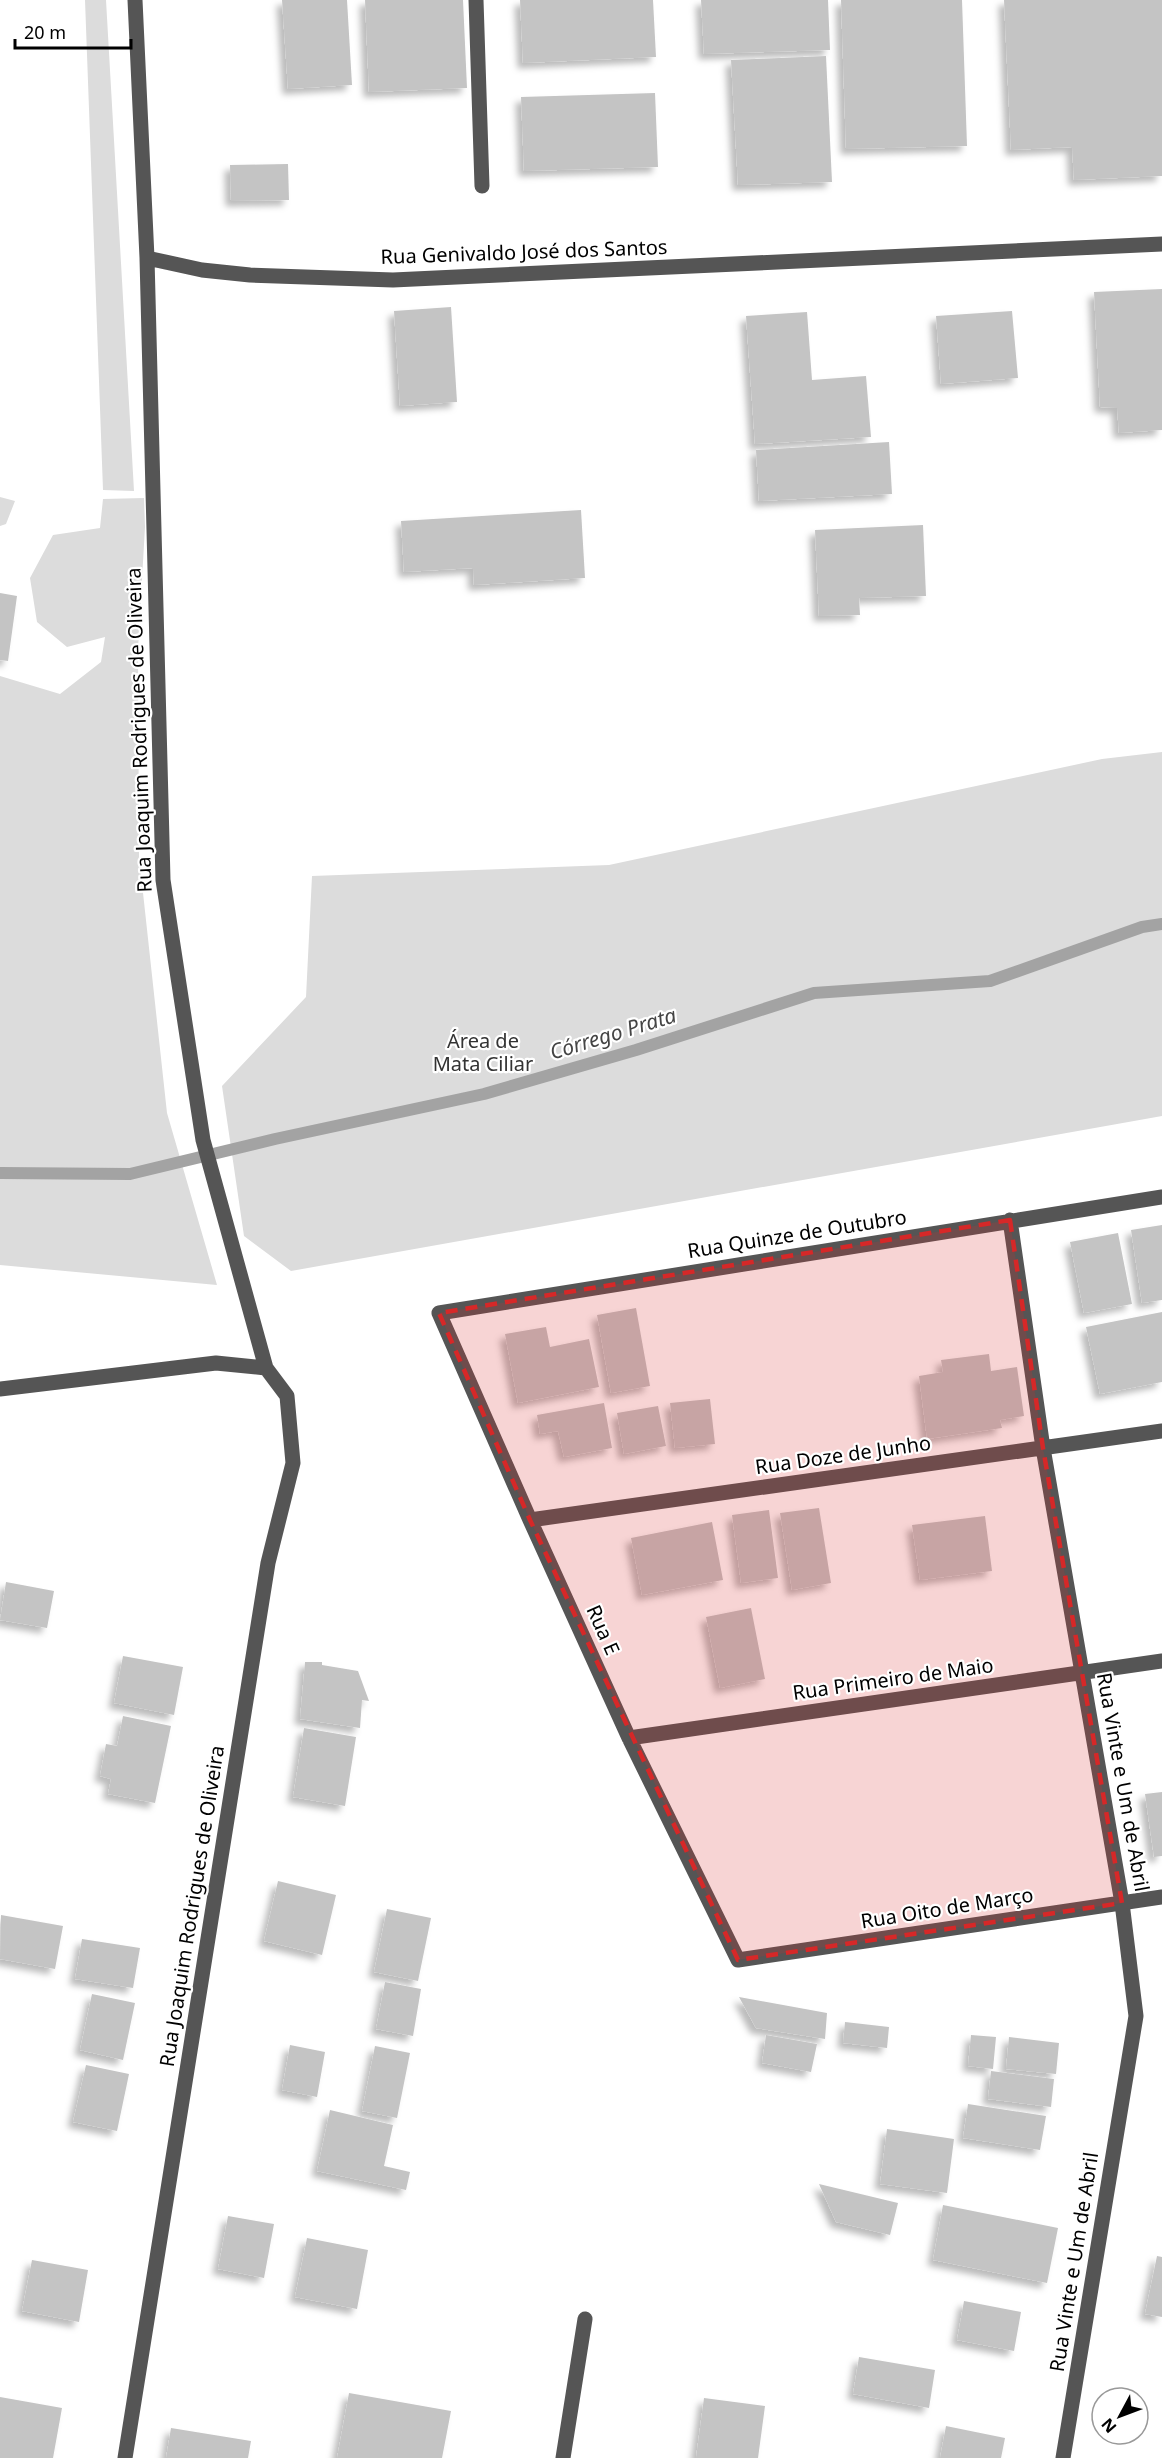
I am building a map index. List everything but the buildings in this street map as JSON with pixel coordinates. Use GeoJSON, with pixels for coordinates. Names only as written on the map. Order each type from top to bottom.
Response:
{"type":"FeatureCollection","features":[{"type":"Feature","properties":{"kind":"street"},"geometry":{"type":"LineString","coordinates":[[135,0],[147,258]]}},
{"type":"Feature","properties":{"kind":"street"},"geometry":{"type":"LineString","coordinates":[[476,0],[482,186]]}},
{"type":"Feature","properties":{"kind":"street","name":"Rua Genivaldo José dos Santos"},"geometry":{"type":"LineString","coordinates":[[147,258],[202,270],[250,275],[393,280],[1162,244]]}},
{"type":"Feature","properties":{"kind":"street","name":"Rua Joaquim Rodrigues de Oliveira"},"geometry":{"type":"LineString","coordinates":[[125,2458],[268,1563],[293,1463],[287,1396],[266,1368],[203,1140],[163,880],[147,258]]}},
{"type":"Feature","properties":{"kind":"street","name":"Rua Quinze de Outubro"},"geometry":{"type":"LineString","coordinates":[[440,1313],[1162,1197]]}},
{"type":"Feature","properties":{"kind":"street","name":"Rua Vinte e Um de Abril"},"geometry":{"type":"LineString","coordinates":[[1010,1220],[1043,1448],[1122,1903],[1136,2016],[1063,2458]]}},
{"type":"Feature","properties":{"kind":"street","name":"Rua E"},"geometry":{"type":"LineString","coordinates":[[440,1313],[530,1520],[629,1737],[738,1960]]}},
{"type":"Feature","properties":{"kind":"street"},"geometry":{"type":"LineString","coordinates":[[0,1389],[216,1363],[266,1368]]}},
{"type":"Feature","properties":{"kind":"street","name":"Rua Doze de Junho"},"geometry":{"type":"LineString","coordinates":[[530,1520],[1162,1431]]}},
{"type":"Feature","properties":{"kind":"street","name":"Rua Primeiro de Maio"},"geometry":{"type":"LineString","coordinates":[[629,1737],[1162,1661]]}},
{"type":"Feature","properties":{"kind":"street","name":"Rua Oito de Março"},"geometry":{"type":"LineString","coordinates":[[738,1960],[1162,1897]]}},
{"type":"Feature","properties":{"kind":"street"},"geometry":{"type":"LineString","coordinates":[[562,2458],[585,2319]]}},
{"type":"Feature","properties":{"kind":"highlighted area"},"geometry":{"type":"Polygon","coordinates":[[[1010,1220],[1043,1448],[1122,1903],[738,1960],[530,1520],[439,1313],[1010,1220]]]}},
{"type":"Feature","properties":{"kind":"green space"},"geometry":{"type":"Polygon","coordinates":[[[85,0],[106,0],[134,491],[103,490],[85,0]]]}},
{"type":"Feature","properties":{"kind":"green space"},"geometry":{"type":"Polygon","coordinates":[[[0,497],[15,501],[6,524],[0,526],[0,497]]]}},
{"type":"Feature","properties":{"kind":"green space"},"geometry":{"type":"Polygon","coordinates":[[[144,498],[145,527],[138,649],[139,856],[167,1113],[217,1285],[0,1265],[0,676],[60,694],[101,662],[105,637],[67,647],[37,622],[30,578],[53,535],[100,528],[103,499],[144,498]]]}},
{"type":"Feature","properties":{"kind":"green space","name":"Área de Mata Ciliar"},"geometry":{"type":"Polygon","coordinates":[[[1162,752],[1162,1116],[291,1271],[244,1236],[222,1086],[306,997],[312,876],[609,865],[1102,759],[1162,752]]]}},
{"type":"Feature","properties":{"kind":"waterway","name":"Córrego Prata"},"geometry":{"type":"LineString","coordinates":[[0,1173],[130,1174],[275,1139],[484,1094],[636,1050],[814,993],[990,981],[1142,927],[1162,924]]}}]}
